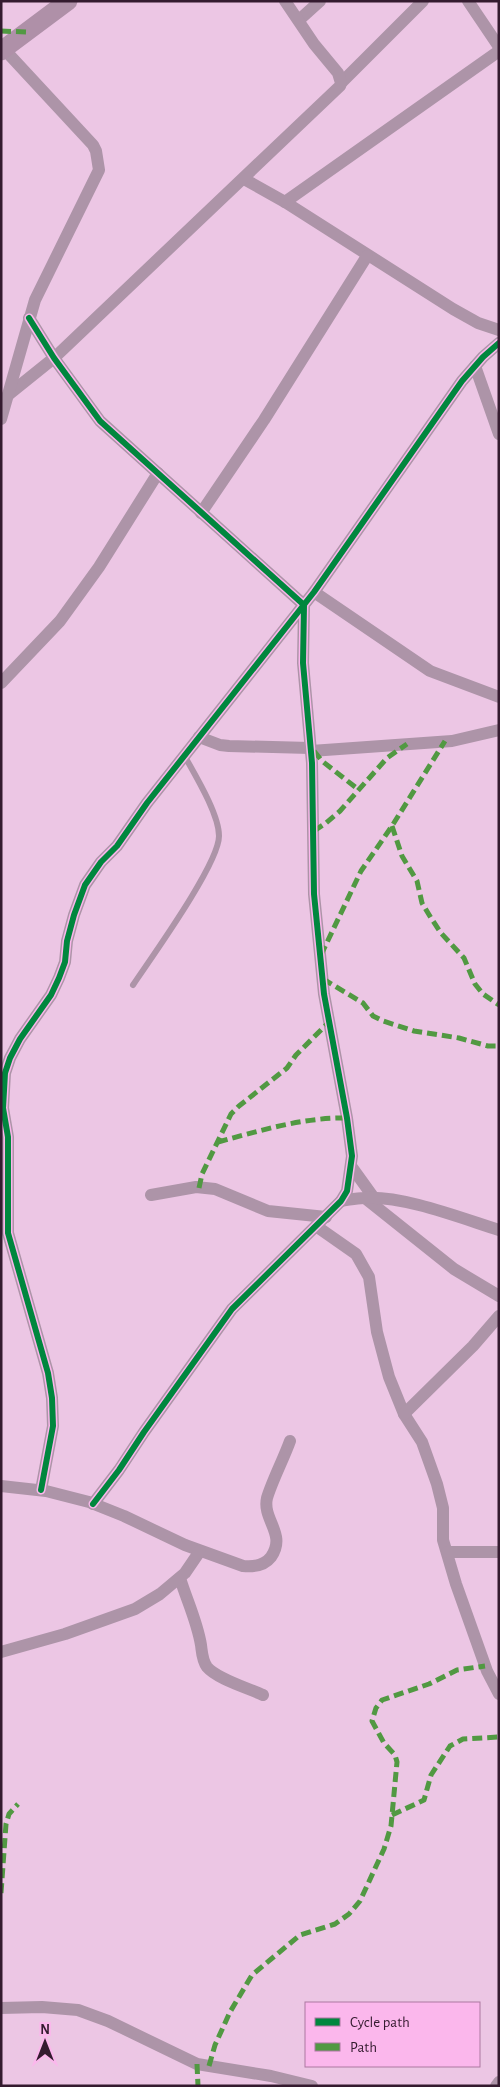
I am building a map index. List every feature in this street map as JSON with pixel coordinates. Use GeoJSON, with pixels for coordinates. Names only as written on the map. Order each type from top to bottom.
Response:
{"type":"FeatureCollection","features":[{"type":"Feature","properties":{"kind":"street"},"geometry":{"type":"LineString","coordinates":[[285,1],[314,44],[338,73],[341,83]]}},
{"type":"Feature","properties":{"kind":"street"},"geometry":{"type":"LineString","coordinates":[[299,20],[320,1]]}},
{"type":"Feature","properties":{"kind":"street"},"geometry":{"type":"LineString","coordinates":[[8,395],[54,358],[244,179],[322,104],[423,1]]}},
{"type":"Feature","properties":{"kind":"street"},"geometry":{"type":"LineString","coordinates":[[285,202],[499,49],[468,1]]}},
{"type":"Feature","properties":{"kind":"street"},"geometry":{"type":"LineString","coordinates":[[1,419],[29,318],[40,287],[99,170],[96,151],[92,145],[3,50],[64,2]]}},
{"type":"Feature","properties":{"kind":"street"},"geometry":{"type":"LineString","coordinates":[[244,179],[285,202],[367,256],[467,317],[499,330]]}},
{"type":"Feature","properties":{"kind":"street"},"geometry":{"type":"LineString","coordinates":[[201,513],[264,420],[367,256]]}},
{"type":"Feature","properties":{"kind":"street"},"geometry":{"type":"LineString","coordinates":[[29,318],[54,358],[100,421],[304,605],[303,663],[314,819],[314,894],[324,994],[348,1118],[352,1156],[347,1191],[341,1201],[232,1309],[93,1504]]}},
{"type":"Feature","properties":{"kind":"street"},"geometry":{"type":"LineString","coordinates":[[41,1490],[53,1426],[52,1398],[48,1372],[4,1222],[9,1193],[8,1137],[3,1108],[5,1073],[10,1058],[20,1039],[51,995],[60,978],[74,916],[85,886],[101,862],[118,846],[147,803],[184,755],[314,592],[462,381],[499,342]]}},
{"type":"Feature","properties":{"kind":"street"},"geometry":{"type":"LineString","coordinates":[[475,366],[499,434]]}},
{"type":"Feature","properties":{"kind":"street"},"geometry":{"type":"LineString","coordinates":[[1,683],[60,621],[99,567],[158,473]]}},
{"type":"Feature","properties":{"kind":"street"},"geometry":{"type":"LineString","coordinates":[[314,592],[430,671],[499,697]]}},
{"type":"Feature","properties":{"kind":"street"},"geometry":{"type":"LineString","coordinates":[[199,737],[220,745],[229,746],[310,749],[445,741],[499,730]]}},
{"type":"Feature","properties":{"kind":"street"},"geometry":{"type":"LineString","coordinates":[[351,1166],[369,1198],[454,1269],[499,1296]]}},
{"type":"Feature","properties":{"kind":"street"},"geometry":{"type":"LineString","coordinates":[[151,1194],[196,1188],[215,1189],[268,1212],[326,1217]]}},
{"type":"Feature","properties":{"kind":"street"},"geometry":{"type":"LineString","coordinates":[[341,1201],[369,1198],[388,1199],[432,1209],[499,1230]]}},
{"type":"Feature","properties":{"kind":"street"},"geometry":{"type":"LineString","coordinates":[[316,1226],[356,1254],[369,1277],[377,1332],[385,1363],[404,1414],[422,1442],[437,1484],[442,1508],[443,1540],[456,1584],[487,1671],[499,1694]]}},
{"type":"Feature","properties":{"kind":"street"},"geometry":{"type":"LineString","coordinates":[[404,1414],[474,1346],[499,1316]]}},
{"type":"Feature","properties":{"kind":"street"},"geometry":{"type":"LineString","coordinates":[[1,1486],[41,1490],[93,1504],[200,1551],[243,1566],[253,1567],[270,1559],[277,1546],[275,1528],[268,1513],[267,1498],[290,1441]]}},
{"type":"Feature","properties":{"kind":"street"},"geometry":{"type":"LineString","coordinates":[[1,1652],[65,1634],[135,1609],[160,1594],[180,1578],[200,1551]]}},
{"type":"Feature","properties":{"kind":"street"},"geometry":{"type":"LineString","coordinates":[[447,1552],[499,1552]]}},
{"type":"Feature","properties":{"kind":"street"},"geometry":{"type":"LineString","coordinates":[[180,1578],[187,1601],[197,1623],[203,1660],[208,1668],[229,1680],[263,1695]]}},
{"type":"Feature","properties":{"kind":"street"},"geometry":{"type":"LineString","coordinates":[[1,2008],[42,2007],[78,2010],[108,2021],[197,2064],[272,2076],[312,2086]]}},
{"type":"Feature","properties":{"kind":"street"},"geometry":{"type":"LineString","coordinates":[[496,2086],[499,2082]]}},
{"type":"Feature","properties":{"kind":"lane"},"geometry":{"type":"LineString","coordinates":[[133,986],[190,898],[214,855],[219,837],[217,821],[184,755]]}},
{"type":"Feature","properties":{"kind":"marked path"},"geometry":{"type":"LineString","coordinates":[[1,31],[27,32]]}},
{"type":"Feature","properties":{"kind":"marked path"},"geometry":{"type":"LineString","coordinates":[[321,955],[361,871],[392,826],[445,741]]}},
{"type":"Feature","properties":{"kind":"marked path"},"geometry":{"type":"LineString","coordinates":[[314,831],[340,811],[387,758],[407,744]]}},
{"type":"Feature","properties":{"kind":"marked path"},"geometry":{"type":"LineString","coordinates":[[314,751],[322,761],[359,790]]}},
{"type":"Feature","properties":{"kind":"marked path"},"geometry":{"type":"LineString","coordinates":[[392,826],[402,856],[417,881],[422,903],[441,933],[464,958],[475,984],[483,994],[499,1005]]}},
{"type":"Feature","properties":{"kind":"marked path"},"geometry":{"type":"LineString","coordinates":[[323,979],[363,1003],[373,1016],[383,1021],[414,1031],[459,1038],[488,1046],[499,1046]]}},
{"type":"Feature","properties":{"kind":"marked path"},"geometry":{"type":"LineString","coordinates":[[199,1188],[202,1174],[231,1114],[287,1068],[296,1055],[329,1022]]}},
{"type":"Feature","properties":{"kind":"marked path"},"geometry":{"type":"LineString","coordinates":[[218,1142],[298,1122],[347,1118]]}},
{"type":"Feature","properties":{"kind":"marked path"},"geometry":{"type":"LineString","coordinates":[[209,2066],[215,2045],[230,2012],[252,1975],[300,1935],[335,1924],[349,1914],[360,1901],[384,1849],[391,1826],[397,1762],[395,1755],[384,1743],[372,1721],[376,1708],[382,1700],[429,1684],[457,1670],[485,1666]]}},
{"type":"Feature","properties":{"kind":"marked path"},"geometry":{"type":"LineString","coordinates":[[392,1815],[424,1800],[431,1775],[450,1746],[463,1739],[499,1737]]}},
{"type":"Feature","properties":{"kind":"marked path"},"geometry":{"type":"LineString","coordinates":[[1,1893],[6,1824],[9,1814],[18,1804]]}},
{"type":"Feature","properties":{"kind":"marked path"},"geometry":{"type":"LineString","coordinates":[[197,2064],[198,2086]]}},
{"type":"Feature","properties":{"kind":"cycle path"},"geometry":{"type":"LineString","coordinates":[[29,318],[54,358],[100,421],[304,605],[303,663],[312,763],[314,894],[324,994],[347,1118],[352,1156],[347,1191],[341,1201],[232,1309],[93,1504]]}},
{"type":"Feature","properties":{"kind":"cycle path"},"geometry":{"type":"LineString","coordinates":[[41,1490],[53,1426],[52,1398],[48,1373],[8,1233],[8,1137],[3,1108],[5,1073],[10,1058],[20,1039],[51,995],[59,978],[65,962],[67,941],[74,915],[85,885],[101,862],[117,846],[147,803],[314,592],[462,381],[483,357],[499,343]]}}]}
